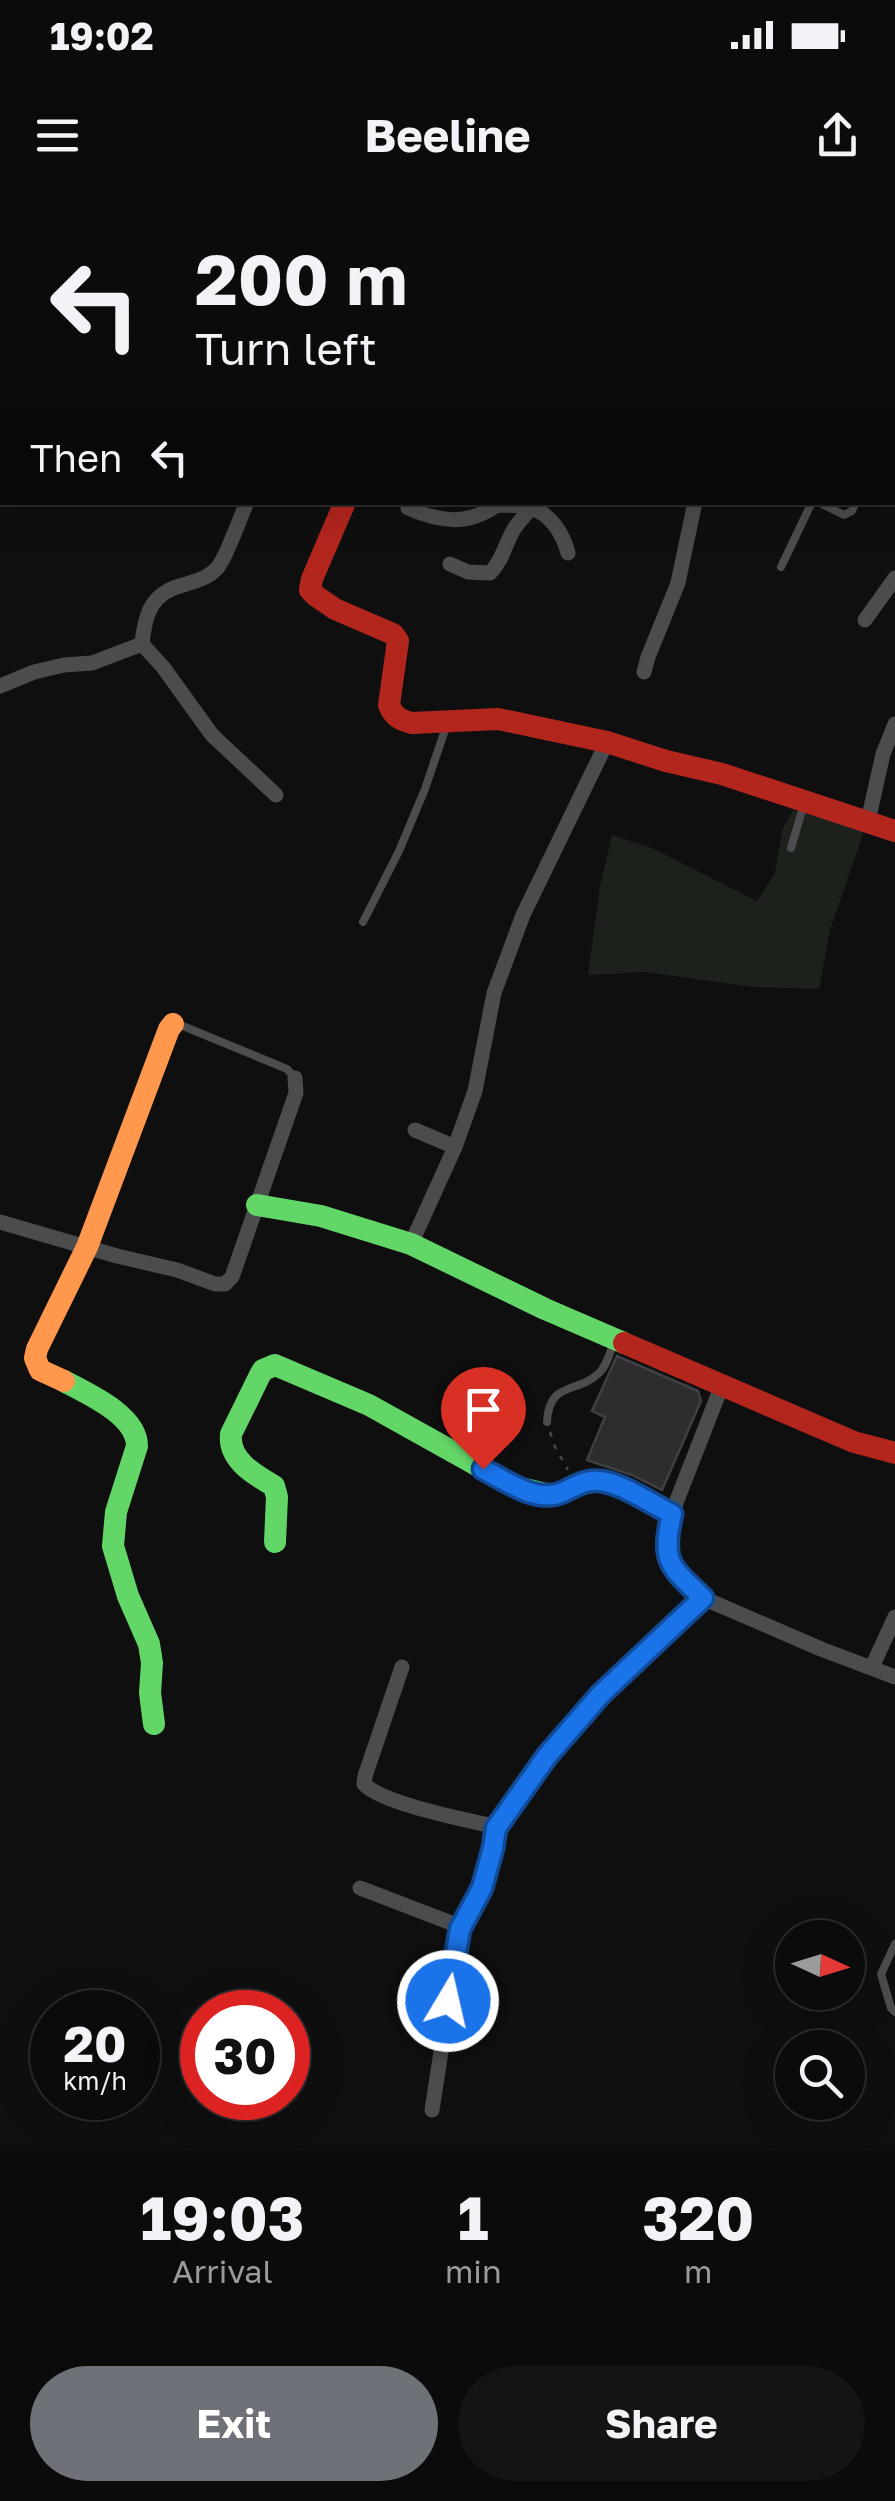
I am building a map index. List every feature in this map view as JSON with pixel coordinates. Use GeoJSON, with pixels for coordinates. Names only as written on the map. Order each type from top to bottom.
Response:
{"type":"FeatureCollection","features":[{"type":"Feature","properties":{"kind":"street"},"geometry":{"type":"LineString","coordinates":[[142,644],[145,617],[156,598],[176,586],[201,580],[218,567],[246,505]]}},
{"type":"Feature","properties":{"kind":"street"},"geometry":{"type":"LineString","coordinates":[[344,505],[310,590],[315,598],[392,634],[398,641],[389,705],[400,720],[412,723],[498,719],[607,742],[722,774],[895,831]]}},
{"type":"Feature","properties":{"kind":"street"},"geometry":{"type":"LineString","coordinates":[[408,505],[428,516],[453,520],[480,517],[495,505]]}},
{"type":"Feature","properties":{"kind":"street"},"geometry":{"type":"LineString","coordinates":[[450,564],[468,572],[490,572],[515,526],[534,505],[563,534],[568,553]]}},
{"type":"Feature","properties":{"kind":"street"},"geometry":{"type":"LineString","coordinates":[[644,672],[678,583],[694,505]]}},
{"type":"Feature","properties":{"kind":"street"},"geometry":{"type":"LineString","coordinates":[[866,620],[895,578]]}},
{"type":"Feature","properties":{"kind":"street"},"geometry":{"type":"LineString","coordinates":[[0,686],[34,672],[92,664],[142,644]]}},
{"type":"Feature","properties":{"kind":"street"},"geometry":{"type":"LineString","coordinates":[[142,644],[164,667],[212,735],[276,795]]}},
{"type":"Feature","properties":{"kind":"street"},"geometry":{"type":"LineString","coordinates":[[868,821],[895,724]]}},
{"type":"Feature","properties":{"kind":"street"},"geometry":{"type":"LineString","coordinates":[[411,1244],[456,1147],[474,1090],[494,993],[523,915],[607,742]]}},
{"type":"Feature","properties":{"kind":"street"},"geometry":{"type":"LineString","coordinates":[[154,1724],[148,1644],[128,1596],[114,1546],[116,1512],[138,1446],[137,1437],[123,1418],[66,1380],[40,1370],[35,1358],[86,1247],[173,1024]]}},
{"type":"Feature","properties":{"kind":"street"},"geometry":{"type":"LineString","coordinates":[[0,1222],[224,1284],[232,1276],[257,1205],[296,1093],[296,1078]]}},
{"type":"Feature","properties":{"kind":"street"},"geometry":{"type":"LineString","coordinates":[[415,1130],[456,1147]]}},
{"type":"Feature","properties":{"kind":"street"},"geometry":{"type":"LineString","coordinates":[[257,1205],[321,1216],[411,1244],[545,1309],[854,1442],[895,1453]]}},
{"type":"Feature","properties":{"kind":"street"},"geometry":{"type":"LineString","coordinates":[[275,1542],[274,1486],[247,1471],[230,1443],[260,1375],[275,1365],[370,1405],[516,1487],[552,1496],[578,1484],[602,1480],[672,1514]]}},
{"type":"Feature","properties":{"kind":"street"},"geometry":{"type":"LineString","coordinates":[[722,1385],[672,1514],[667,1556],[676,1573],[703,1598],[895,1677]]}},
{"type":"Feature","properties":{"kind":"street"},"geometry":{"type":"LineString","coordinates":[[432,2110],[460,1929],[482,1888],[496,1828],[547,1756],[601,1694],[703,1598]]}},
{"type":"Feature","properties":{"kind":"street"},"geometry":{"type":"LineString","coordinates":[[872,1667],[895,1617]]}},
{"type":"Feature","properties":{"kind":"street"},"geometry":{"type":"LineString","coordinates":[[402,1667],[364,1784],[368,1790],[399,1802],[496,1828]]}},
{"type":"Feature","properties":{"kind":"street"},"geometry":{"type":"LineString","coordinates":[[360,1888],[460,1929]]}},
{"type":"Feature","properties":{"kind":"lane"},"geometry":{"type":"LineString","coordinates":[[781,567],[813,505]]}},
{"type":"Feature","properties":{"kind":"lane"},"geometry":{"type":"LineString","coordinates":[[822,505],[844,515],[855,505]]}},
{"type":"Feature","properties":{"kind":"lane"},"geometry":{"type":"LineString","coordinates":[[363,922],[399,851],[448,720]]}},
{"type":"Feature","properties":{"kind":"lane"},"geometry":{"type":"LineString","coordinates":[[790,848],[804,802]]}},
{"type":"Feature","properties":{"kind":"lane"},"geometry":{"type":"LineString","coordinates":[[173,1024],[287,1070],[296,1078]]}},
{"type":"Feature","properties":{"kind":"lane"},"geometry":{"type":"LineString","coordinates":[[547,1422],[547,1410],[561,1390],[597,1375],[615,1338]]}},
{"type":"Feature","properties":{"kind":"lane"},"geometry":{"type":"LineString","coordinates":[[895,1944],[881,1974],[895,2012]]}},
{"type":"Feature","properties":{"kind":"path"},"geometry":{"type":"LineString","coordinates":[[547,1422],[564,1466],[578,1484]]}},
{"type":"Feature","properties":{"kind":"shaded area"},"geometry":{"type":"Polygon","coordinates":[[[793,810],[864,831],[830,930],[819,989],[754,987],[644,972],[588,975],[600,886],[612,835],[652,848],[757,901],[775,873],[782,830],[793,810]]]}},
{"type":"Feature","properties":{"kind":"building"},"geometry":{"type":"Polygon","coordinates":[[[617,1356],[698,1391],[701,1401],[662,1490],[587,1460],[605,1417],[592,1411],[617,1356]]]}},
{"type":"Feature","properties":{"kind":"traffic: fast"},"geometry":{"type":"LineString","coordinates":[[257,1205],[321,1216],[411,1244],[624,1343]]}},
{"type":"Feature","properties":{"kind":"traffic: fast"},"geometry":{"type":"LineString","coordinates":[[275,1542],[274,1486],[251,1472],[238,1459],[231,1443],[231,1434],[263,1370],[275,1365],[369,1405],[516,1487],[550,1495],[599,1481],[626,1489],[672,1513]]}},
{"type":"Feature","properties":{"kind":"traffic: fast"},"geometry":{"type":"LineString","coordinates":[[64,1381],[110,1407],[135,1435],[137,1446],[116,1512],[113,1546],[128,1596],[149,1644],[154,1724]]}},
{"type":"Feature","properties":{"kind":"traffic: slow"},"geometry":{"type":"LineString","coordinates":[[64,1381],[40,1370],[35,1358],[37,1349],[87,1247],[173,1024]]}},
{"type":"Feature","properties":{"kind":"traffic: jam"},"geometry":{"type":"LineString","coordinates":[[344,505],[310,590],[335,609],[393,634],[398,641],[389,705],[401,719],[412,723],[498,719],[607,742],[722,774],[895,831]]}},
{"type":"Feature","properties":{"kind":"traffic: jam"},"geometry":{"type":"LineString","coordinates":[[624,1343],[854,1442],[895,1453]]}},
{"type":"Feature","properties":{"kind":"route"},"geometry":{"type":"LineString","coordinates":[[448,2001],[460,1929],[482,1888],[496,1828],[547,1756],[601,1694],[703,1598],[676,1573],[667,1556],[672,1514],[602,1480],[578,1484],[552,1496],[516,1487],[483,1469]]}}]}
